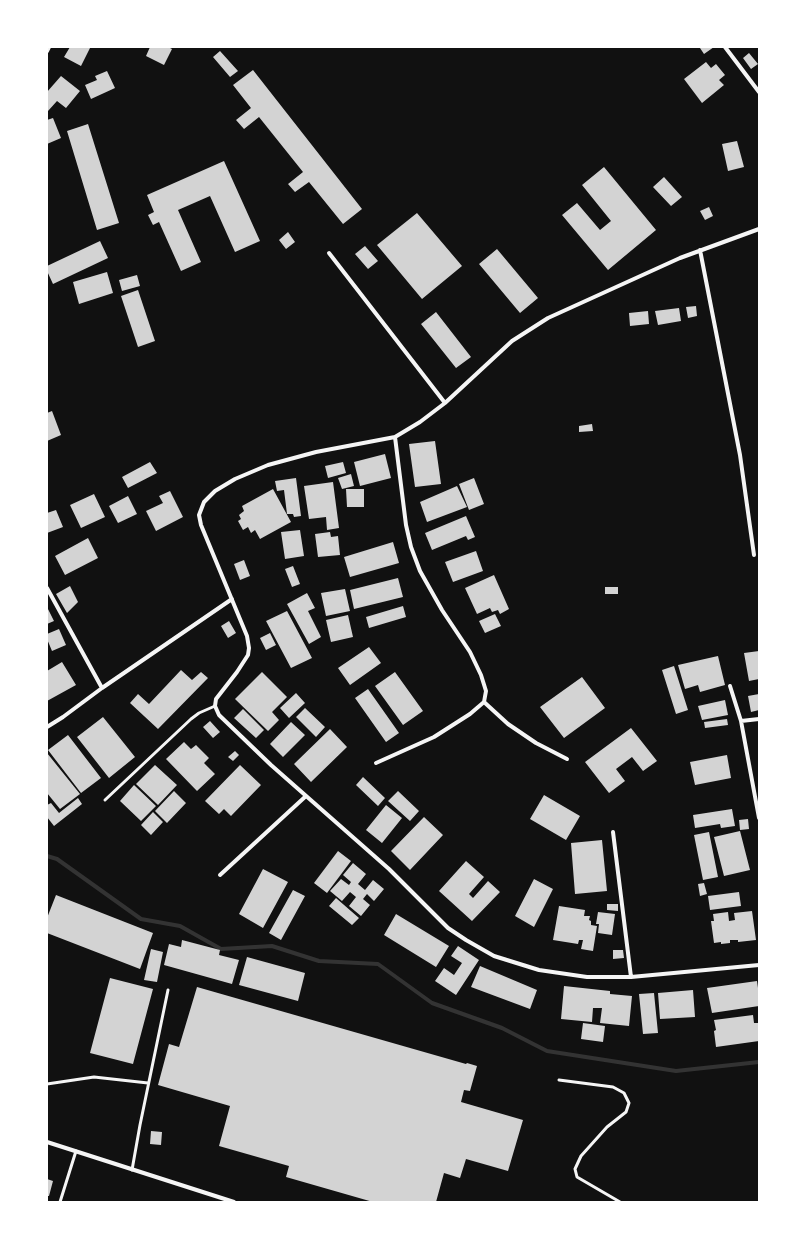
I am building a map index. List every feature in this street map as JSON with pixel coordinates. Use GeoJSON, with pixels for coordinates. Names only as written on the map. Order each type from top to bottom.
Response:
{"type":"FeatureCollection","features":[{"type":"Feature","properties":{"kind":"street"},"geometry":{"type":"LineString","coordinates":[[47,51],[49,47]]}},
{"type":"Feature","properties":{"kind":"street"},"geometry":{"type":"LineString","coordinates":[[725,47],[759,92]]}},
{"type":"Feature","properties":{"kind":"street"},"geometry":{"type":"LineString","coordinates":[[759,229],[680,258],[548,318],[512,340],[445,403],[420,422],[395,437],[316,452],[268,465],[235,479],[215,491],[204,502],[199,515],[201,525],[247,636],[249,648],[248,655],[216,699],[215,706],[219,715],[271,765],[388,869],[448,928],[494,956],[540,970],[587,978],[631,976],[759,965]]}},
{"type":"Feature","properties":{"kind":"street"},"geometry":{"type":"LineString","coordinates":[[700,250],[740,455],[754,555]]}},
{"type":"Feature","properties":{"kind":"street"},"geometry":{"type":"LineString","coordinates":[[329,253],[445,403]]}},
{"type":"Feature","properties":{"kind":"street"},"geometry":{"type":"LineString","coordinates":[[376,763],[434,737],[470,714],[484,702],[486,691],[481,675],[470,652],[442,610],[420,571],[410,546],[395,437]]}},
{"type":"Feature","properties":{"kind":"street"},"geometry":{"type":"LineString","coordinates":[[47,588],[102,688]]}},
{"type":"Feature","properties":{"kind":"street"},"geometry":{"type":"LineString","coordinates":[[47,727],[232,599]]}},
{"type":"Feature","properties":{"kind":"street"},"geometry":{"type":"LineString","coordinates":[[730,686],[741,721],[759,818]]}},
{"type":"Feature","properties":{"kind":"street"},"geometry":{"type":"LineString","coordinates":[[484,702],[508,724],[536,744],[566,759]]}},
{"type":"Feature","properties":{"kind":"street"},"geometry":{"type":"LineString","coordinates":[[741,721],[759,719]]}},
{"type":"Feature","properties":{"kind":"street"},"geometry":{"type":"LineString","coordinates":[[220,875],[306,796]]}},
{"type":"Feature","properties":{"kind":"street"},"geometry":{"type":"LineString","coordinates":[[613,832],[631,976]]}},
{"type":"Feature","properties":{"kind":"street"},"geometry":{"type":"LineString","coordinates":[[47,1142],[234,1202]]}},
{"type":"Feature","properties":{"kind":"lane"},"geometry":{"type":"LineString","coordinates":[[105,800],[199,712],[215,706]]}},
{"type":"Feature","properties":{"kind":"lane"},"geometry":{"type":"LineString","coordinates":[[132,1170],[148,1083],[168,990]]}},
{"type":"Feature","properties":{"kind":"lane"},"geometry":{"type":"LineString","coordinates":[[47,1084],[94,1077],[148,1083]]}},
{"type":"Feature","properties":{"kind":"lane"},"geometry":{"type":"LineString","coordinates":[[559,1080],[613,1087],[624,1093],[629,1102],[626,1112],[606,1127],[581,1156],[575,1169],[577,1177],[620,1202]]}},
{"type":"Feature","properties":{"kind":"lane"},"geometry":{"type":"LineString","coordinates":[[60,1202],[76,1151]]}},
{"type":"Feature","properties":{"kind":"building"},"geometry":{"type":"Polygon","coordinates":[[[70,47],[90,48],[81,66],[64,57],[70,47]]]}},
{"type":"Feature","properties":{"kind":"building"},"geometry":{"type":"Polygon","coordinates":[[[150,47],[168,47],[172,49],[164,65],[146,56],[150,47]]]}},
{"type":"Feature","properties":{"kind":"building"},"geometry":{"type":"Polygon","coordinates":[[[714,47],[704,54],[700,48],[714,47]]]}},
{"type":"Feature","properties":{"kind":"building"},"geometry":{"type":"Polygon","coordinates":[[[220,51],[238,71],[230,77],[213,57],[220,51]]]}},
{"type":"Feature","properties":{"kind":"building"},"geometry":{"type":"Polygon","coordinates":[[[749,53],[758,64],[751,69],[743,58],[749,53]]]}},
{"type":"Feature","properties":{"kind":"building"},"geometry":{"type":"Polygon","coordinates":[[[706,62],[711,68],[716,64],[725,75],[719,80],[724,85],[702,103],[684,79],[706,62]]]}},
{"type":"Feature","properties":{"kind":"building"},"geometry":{"type":"Polygon","coordinates":[[[253,70],[362,209],[343,224],[309,182],[295,192],[288,184],[303,172],[259,117],[244,129],[236,120],[251,108],[233,85],[253,70]]]}},
{"type":"Feature","properties":{"kind":"building"},"geometry":{"type":"Polygon","coordinates":[[[107,71],[115,88],[91,99],[85,85],[97,80],[95,76],[107,71]]]}},
{"type":"Feature","properties":{"kind":"building"},"geometry":{"type":"Polygon","coordinates":[[[61,76],[80,91],[66,108],[57,101],[48,111],[47,92],[61,76]]]}},
{"type":"Feature","properties":{"kind":"building"},"geometry":{"type":"Polygon","coordinates":[[[53,118],[61,138],[47,144],[47,120],[53,118]]]}},
{"type":"Feature","properties":{"kind":"building"},"geometry":{"type":"Polygon","coordinates":[[[88,124],[119,223],[97,230],[67,131],[88,124]]]}},
{"type":"Feature","properties":{"kind":"building"},"geometry":{"type":"Polygon","coordinates":[[[737,141],[744,167],[728,171],[722,144],[737,141]]]}},
{"type":"Feature","properties":{"kind":"building"},"geometry":{"type":"Polygon","coordinates":[[[224,161],[260,241],[235,252],[210,196],[178,210],[201,262],[181,271],[159,222],[153,225],[148,215],[154,212],[147,195],[224,161]]]}},
{"type":"Feature","properties":{"kind":"building"},"geometry":{"type":"Polygon","coordinates":[[[604,167],[656,230],[608,270],[562,215],[577,203],[600,230],[611,221],[582,185],[604,167]]]}},
{"type":"Feature","properties":{"kind":"building"},"geometry":{"type":"Polygon","coordinates":[[[664,177],[682,197],[671,206],[653,187],[664,177]]]}},
{"type":"Feature","properties":{"kind":"building"},"geometry":{"type":"Polygon","coordinates":[[[709,207],[713,216],[705,220],[700,211],[709,207]]]}},
{"type":"Feature","properties":{"kind":"building"},"geometry":{"type":"Polygon","coordinates":[[[417,213],[462,266],[422,299],[377,245],[417,213]]]}},
{"type":"Feature","properties":{"kind":"building"},"geometry":{"type":"Polygon","coordinates":[[[288,232],[295,242],[286,249],[279,240],[288,232]]]}},
{"type":"Feature","properties":{"kind":"building"},"geometry":{"type":"Polygon","coordinates":[[[100,241],[108,258],[53,284],[47,271],[47,266],[100,241]]]}},
{"type":"Feature","properties":{"kind":"building"},"geometry":{"type":"Polygon","coordinates":[[[365,246],[378,261],[368,269],[355,254],[365,246]]]}},
{"type":"Feature","properties":{"kind":"building"},"geometry":{"type":"Polygon","coordinates":[[[497,249],[538,298],[520,313],[479,264],[497,249]]]}},
{"type":"Feature","properties":{"kind":"building"},"geometry":{"type":"Polygon","coordinates":[[[107,272],[113,293],[79,304],[73,282],[107,272]]]}},
{"type":"Feature","properties":{"kind":"building"},"geometry":{"type":"Polygon","coordinates":[[[137,275],[140,286],[122,291],[119,280],[137,275]]]}},
{"type":"Feature","properties":{"kind":"building"},"geometry":{"type":"Polygon","coordinates":[[[138,290],[155,341],[138,347],[121,296],[138,290]]]}},
{"type":"Feature","properties":{"kind":"building"},"geometry":{"type":"Polygon","coordinates":[[[696,306],[697,316],[688,318],[686,307],[696,306]]]}},
{"type":"Feature","properties":{"kind":"building"},"geometry":{"type":"Polygon","coordinates":[[[679,308],[681,321],[658,325],[655,311],[679,308]]]}},
{"type":"Feature","properties":{"kind":"building"},"geometry":{"type":"Polygon","coordinates":[[[648,311],[649,324],[630,326],[629,313],[648,311]]]}},
{"type":"Feature","properties":{"kind":"building"},"geometry":{"type":"Polygon","coordinates":[[[436,312],[471,357],[456,368],[421,324],[436,312]]]}},
{"type":"Feature","properties":{"kind":"building"},"geometry":{"type":"Polygon","coordinates":[[[52,411],[61,435],[47,441],[47,413],[52,411]]]}},
{"type":"Feature","properties":{"kind":"building"},"geometry":{"type":"Polygon","coordinates":[[[592,424],[593,431],[579,432],[579,426],[592,424]]]}},
{"type":"Feature","properties":{"kind":"building"},"geometry":{"type":"Polygon","coordinates":[[[435,441],[441,484],[415,487],[409,444],[435,441]]]}},
{"type":"Feature","properties":{"kind":"building"},"geometry":{"type":"Polygon","coordinates":[[[385,454],[391,478],[360,486],[354,462],[385,454]]]}},
{"type":"Feature","properties":{"kind":"building"},"geometry":{"type":"Polygon","coordinates":[[[150,462],[157,473],[128,488],[122,477],[150,462]]]}},
{"type":"Feature","properties":{"kind":"building"},"geometry":{"type":"Polygon","coordinates":[[[343,462],[346,473],[328,478],[325,466],[343,462]]]}},
{"type":"Feature","properties":{"kind":"building"},"geometry":{"type":"Polygon","coordinates":[[[351,474],[354,486],[342,489],[338,478],[351,474]]]}},
{"type":"Feature","properties":{"kind":"building"},"geometry":{"type":"Polygon","coordinates":[[[296,478],[301,516],[294,517],[293,514],[287,514],[284,490],[277,491],[275,481],[296,478]]]}},
{"type":"Feature","properties":{"kind":"building"},"geometry":{"type":"Polygon","coordinates":[[[474,478],[484,504],[469,510],[459,484],[474,478]]]}},
{"type":"Feature","properties":{"kind":"building"},"geometry":{"type":"Polygon","coordinates":[[[333,482],[339,528],[327,530],[326,517],[309,519],[304,486],[333,482]]]}},
{"type":"Feature","properties":{"kind":"building"},"geometry":{"type":"Polygon","coordinates":[[[457,486],[467,507],[427,522],[420,502],[457,486]]]}},
{"type":"Feature","properties":{"kind":"building"},"geometry":{"type":"Polygon","coordinates":[[[273,489],[291,522],[260,539],[255,530],[251,533],[248,527],[243,530],[238,521],[241,519],[239,515],[244,511],[242,506],[273,489]]]}},
{"type":"Feature","properties":{"kind":"building"},"geometry":{"type":"Polygon","coordinates":[[[346,489],[364,489],[364,507],[347,507],[346,489]]]}},
{"type":"Feature","properties":{"kind":"building"},"geometry":{"type":"Polygon","coordinates":[[[170,491],[183,517],[156,531],[146,511],[163,503],[159,496],[170,491]]]}},
{"type":"Feature","properties":{"kind":"building"},"geometry":{"type":"Polygon","coordinates":[[[94,494],[105,517],[81,528],[70,505],[94,494]]]}},
{"type":"Feature","properties":{"kind":"building"},"geometry":{"type":"Polygon","coordinates":[[[128,496],[137,514],[118,523],[109,506],[128,496]]]}},
{"type":"Feature","properties":{"kind":"building"},"geometry":{"type":"Polygon","coordinates":[[[56,510],[63,527],[47,533],[47,513],[56,510]]]}},
{"type":"Feature","properties":{"kind":"building"},"geometry":{"type":"Polygon","coordinates":[[[466,516],[475,537],[468,540],[466,536],[432,550],[425,533],[466,516]]]}},
{"type":"Feature","properties":{"kind":"building"},"geometry":{"type":"Polygon","coordinates":[[[300,530],[304,556],[285,559],[281,532],[300,530]]]}},
{"type":"Feature","properties":{"kind":"building"},"geometry":{"type":"Polygon","coordinates":[[[330,532],[331,537],[338,536],[340,555],[318,557],[315,534],[330,532]]]}},
{"type":"Feature","properties":{"kind":"building"},"geometry":{"type":"Polygon","coordinates":[[[88,538],[98,558],[65,575],[55,556],[88,538]]]}},
{"type":"Feature","properties":{"kind":"building"},"geometry":{"type":"Polygon","coordinates":[[[393,542],[399,563],[350,577],[344,557],[393,542]]]}},
{"type":"Feature","properties":{"kind":"building"},"geometry":{"type":"Polygon","coordinates":[[[476,551],[483,571],[453,582],[445,562],[476,551]]]}},
{"type":"Feature","properties":{"kind":"building"},"geometry":{"type":"Polygon","coordinates":[[[244,560],[250,576],[240,580],[234,564],[244,560]]]}},
{"type":"Feature","properties":{"kind":"building"},"geometry":{"type":"Polygon","coordinates":[[[293,566],[300,584],[292,587],[285,569],[293,566]]]}},
{"type":"Feature","properties":{"kind":"building"},"geometry":{"type":"Polygon","coordinates":[[[494,575],[509,609],[500,614],[498,610],[492,612],[490,608],[477,614],[465,588],[494,575]]]}},
{"type":"Feature","properties":{"kind":"building"},"geometry":{"type":"Polygon","coordinates":[[[398,578],[403,597],[354,609],[350,590],[398,578]]]}},
{"type":"Feature","properties":{"kind":"building"},"geometry":{"type":"Polygon","coordinates":[[[70,586],[78,602],[67,613],[56,594],[70,586]]]}},
{"type":"Feature","properties":{"kind":"building"},"geometry":{"type":"Polygon","coordinates":[[[605,587],[618,587],[618,594],[605,594],[605,587]]]}},
{"type":"Feature","properties":{"kind":"building"},"geometry":{"type":"Polygon","coordinates":[[[345,589],[350,611],[326,616],[321,593],[345,589]]]}},
{"type":"Feature","properties":{"kind":"building"},"geometry":{"type":"Polygon","coordinates":[[[307,593],[315,608],[308,611],[321,637],[309,644],[287,604],[307,593]]]}},
{"type":"Feature","properties":{"kind":"building"},"geometry":{"type":"Polygon","coordinates":[[[403,606],[406,617],[369,628],[366,617],[403,606]]]}},
{"type":"Feature","properties":{"kind":"building"},"geometry":{"type":"Polygon","coordinates":[[[47,607],[54,621],[47,624],[47,607]]]}},
{"type":"Feature","properties":{"kind":"building"},"geometry":{"type":"Polygon","coordinates":[[[287,611],[312,658],[291,668],[266,621],[287,611]]]}},
{"type":"Feature","properties":{"kind":"building"},"geometry":{"type":"Polygon","coordinates":[[[495,614],[501,626],[485,633],[479,621],[495,614]]]}},
{"type":"Feature","properties":{"kind":"building"},"geometry":{"type":"Polygon","coordinates":[[[348,615],[353,637],[331,642],[326,620],[348,615]]]}},
{"type":"Feature","properties":{"kind":"building"},"geometry":{"type":"Polygon","coordinates":[[[229,621],[236,633],[228,638],[221,626],[229,621]]]}},
{"type":"Feature","properties":{"kind":"building"},"geometry":{"type":"Polygon","coordinates":[[[59,629],[66,645],[52,651],[47,639],[47,634],[59,629]]]}},
{"type":"Feature","properties":{"kind":"building"},"geometry":{"type":"Polygon","coordinates":[[[270,633],[276,645],[266,650],[260,638],[270,633]]]}},
{"type":"Feature","properties":{"kind":"building"},"geometry":{"type":"Polygon","coordinates":[[[369,647],[381,663],[350,685],[338,668],[369,647]]]}},
{"type":"Feature","properties":{"kind":"building"},"geometry":{"type":"Polygon","coordinates":[[[759,651],[759,679],[749,681],[744,653],[759,651]]]}},
{"type":"Feature","properties":{"kind":"building"},"geometry":{"type":"Polygon","coordinates":[[[718,656],[725,685],[700,692],[698,685],[685,689],[678,665],[718,656]]]}},
{"type":"Feature","properties":{"kind":"building"},"geometry":{"type":"Polygon","coordinates":[[[62,662],[76,685],[47,701],[47,671],[62,662]]]}},
{"type":"Feature","properties":{"kind":"building"},"geometry":{"type":"Polygon","coordinates":[[[674,666],[688,710],[676,714],[662,670],[674,666]]]}},
{"type":"Feature","properties":{"kind":"building"},"geometry":{"type":"Polygon","coordinates":[[[181,670],[192,680],[201,672],[208,678],[158,729],[130,703],[138,694],[149,704],[181,670]]]}},
{"type":"Feature","properties":{"kind":"building"},"geometry":{"type":"Polygon","coordinates":[[[262,672],[287,697],[272,712],[279,720],[268,731],[235,699],[262,672]]]}},
{"type":"Feature","properties":{"kind":"building"},"geometry":{"type":"Polygon","coordinates":[[[395,672],[423,711],[403,725],[375,686],[395,672]]]}},
{"type":"Feature","properties":{"kind":"building"},"geometry":{"type":"Polygon","coordinates":[[[582,677],[605,708],[564,738],[540,707],[582,677]]]}},
{"type":"Feature","properties":{"kind":"building"},"geometry":{"type":"Polygon","coordinates":[[[368,689],[399,733],[386,742],[355,698],[368,689]]]}},
{"type":"Feature","properties":{"kind":"building"},"geometry":{"type":"Polygon","coordinates":[[[296,693],[305,703],[289,718],[280,708],[296,693]]]}},
{"type":"Feature","properties":{"kind":"building"},"geometry":{"type":"Polygon","coordinates":[[[759,694],[759,710],[751,712],[748,696],[759,694]]]}},
{"type":"Feature","properties":{"kind":"building"},"geometry":{"type":"Polygon","coordinates":[[[725,700],[728,715],[702,720],[698,706],[725,700]]]}},
{"type":"Feature","properties":{"kind":"building"},"geometry":{"type":"Polygon","coordinates":[[[305,708],[325,727],[316,737],[296,717],[305,708]]]}},
{"type":"Feature","properties":{"kind":"building"},"geometry":{"type":"Polygon","coordinates":[[[243,709],[264,730],[256,738],[234,718],[243,709]]]}},
{"type":"Feature","properties":{"kind":"building"},"geometry":{"type":"Polygon","coordinates":[[[103,717],[135,757],[109,778],[77,737],[103,717]]]}},
{"type":"Feature","properties":{"kind":"building"},"geometry":{"type":"Polygon","coordinates":[[[727,719],[728,725],[705,728],[704,722],[727,719]]]}},
{"type":"Feature","properties":{"kind":"building"},"geometry":{"type":"Polygon","coordinates":[[[210,721],[220,732],[213,738],[203,727],[210,721]]]}},
{"type":"Feature","properties":{"kind":"building"},"geometry":{"type":"Polygon","coordinates":[[[291,722],[305,735],[283,757],[270,744],[291,722]]]}},
{"type":"Feature","properties":{"kind":"building"},"geometry":{"type":"Polygon","coordinates":[[[631,728],[657,761],[643,771],[632,757],[616,769],[625,781],[609,793],[585,762],[631,728]]]}},
{"type":"Feature","properties":{"kind":"building"},"geometry":{"type":"Polygon","coordinates":[[[330,729],[347,747],[311,782],[294,764],[330,729]]]}},
{"type":"Feature","properties":{"kind":"building"},"geometry":{"type":"Polygon","coordinates":[[[68,735],[101,778],[81,793],[48,750],[68,735]]]}},
{"type":"Feature","properties":{"kind":"building"},"geometry":{"type":"Polygon","coordinates":[[[184,742],[191,749],[196,745],[209,758],[204,763],[215,774],[197,791],[166,759],[184,742]]]}},
{"type":"Feature","properties":{"kind":"building"},"geometry":{"type":"Polygon","coordinates":[[[235,751],[239,755],[233,761],[228,757],[235,751]]]}},
{"type":"Feature","properties":{"kind":"building"},"geometry":{"type":"Polygon","coordinates":[[[47,753],[80,794],[60,809],[47,793],[47,753]]]}},
{"type":"Feature","properties":{"kind":"building"},"geometry":{"type":"Polygon","coordinates":[[[727,755],[731,778],[695,785],[690,762],[727,755]]]}},
{"type":"Feature","properties":{"kind":"building"},"geometry":{"type":"Polygon","coordinates":[[[155,765],[177,785],[158,805],[136,784],[155,765]]]}},
{"type":"Feature","properties":{"kind":"building"},"geometry":{"type":"Polygon","coordinates":[[[240,765],[261,785],[231,816],[224,809],[219,814],[205,801],[240,765]]]}},
{"type":"Feature","properties":{"kind":"building"},"geometry":{"type":"Polygon","coordinates":[[[363,777],[385,798],[378,806],[356,785],[363,777]]]}},
{"type":"Feature","properties":{"kind":"building"},"geometry":{"type":"Polygon","coordinates":[[[134,785],[156,806],[141,821],[120,801],[134,785]]]}},
{"type":"Feature","properties":{"kind":"building"},"geometry":{"type":"Polygon","coordinates":[[[174,791],[186,803],[167,823],[155,811],[174,791]]]}},
{"type":"Feature","properties":{"kind":"building"},"geometry":{"type":"Polygon","coordinates":[[[398,791],[419,811],[410,821],[388,801],[398,791]]]}},
{"type":"Feature","properties":{"kind":"building"},"geometry":{"type":"Polygon","coordinates":[[[544,795],[580,816],[566,840],[530,819],[544,795]]]}},
{"type":"Feature","properties":{"kind":"building"},"geometry":{"type":"Polygon","coordinates":[[[78,798],[82,804],[54,826],[47,817],[47,805],[51,803],[59,813],[78,798]]]}},
{"type":"Feature","properties":{"kind":"building"},"geometry":{"type":"Polygon","coordinates":[[[386,805],[402,818],[382,843],[366,830],[386,805]]]}},
{"type":"Feature","properties":{"kind":"building"},"geometry":{"type":"Polygon","coordinates":[[[732,809],[735,826],[721,828],[720,824],[695,828],[693,815],[732,809]]]}},
{"type":"Feature","properties":{"kind":"building"},"geometry":{"type":"Polygon","coordinates":[[[153,812],[163,822],[151,835],[141,825],[153,812]]]}},
{"type":"Feature","properties":{"kind":"building"},"geometry":{"type":"Polygon","coordinates":[[[424,817],[443,835],[410,870],[391,851],[424,817]]]}},
{"type":"Feature","properties":{"kind":"building"},"geometry":{"type":"Polygon","coordinates":[[[748,819],[749,829],[740,830],[739,820],[748,819]]]}},
{"type":"Feature","properties":{"kind":"building"},"geometry":{"type":"Polygon","coordinates":[[[740,831],[750,870],[724,876],[714,837],[740,831]]]}},
{"type":"Feature","properties":{"kind":"building"},"geometry":{"type":"Polygon","coordinates":[[[709,832],[718,877],[703,880],[694,835],[709,832]]]}},
{"type":"Feature","properties":{"kind":"building"},"geometry":{"type":"Polygon","coordinates":[[[602,840],[607,891],[575,894],[571,843],[602,840]]]}},
{"type":"Feature","properties":{"kind":"building"},"geometry":{"type":"Polygon","coordinates":[[[338,851],[351,861],[327,893],[314,883],[338,851]]]}},
{"type":"Feature","properties":{"kind":"building"},"geometry":{"type":"Polygon","coordinates":[[[466,861],[484,877],[469,894],[473,898],[488,881],[500,892],[472,921],[439,891],[466,861]]]}},
{"type":"Feature","properties":{"kind":"building"},"geometry":{"type":"Polygon","coordinates":[[[353,863],[366,874],[358,884],[365,890],[373,880],[384,889],[374,901],[367,894],[363,899],[370,905],[361,916],[349,906],[356,897],[350,892],[342,901],[330,891],[341,879],[349,885],[351,882],[343,875],[353,863]]]}},
{"type":"Feature","properties":{"kind":"building"},"geometry":{"type":"Polygon","coordinates":[[[263,869],[288,882],[263,928],[239,914],[263,869]]]}},
{"type":"Feature","properties":{"kind":"building"},"geometry":{"type":"Polygon","coordinates":[[[534,879],[553,889],[534,927],[515,916],[534,879]]]}},
{"type":"Feature","properties":{"kind":"building"},"geometry":{"type":"Polygon","coordinates":[[[704,883],[707,894],[700,896],[698,884],[704,883]]]}},
{"type":"Feature","properties":{"kind":"building"},"geometry":{"type":"Polygon","coordinates":[[[293,890],[305,896],[281,940],[269,933],[293,890]]]}},
{"type":"Feature","properties":{"kind":"building"},"geometry":{"type":"Polygon","coordinates":[[[739,892],[741,906],[710,910],[708,896],[739,892]]]}},
{"type":"Feature","properties":{"kind":"building"},"geometry":{"type":"Polygon","coordinates":[[[56,895],[153,933],[140,969],[47,933],[47,918],[56,895]]]}},
{"type":"Feature","properties":{"kind":"building"},"geometry":{"type":"Polygon","coordinates":[[[336,898],[359,918],[352,925],[329,906],[336,898]]]}},
{"type":"Feature","properties":{"kind":"building"},"geometry":{"type":"Polygon","coordinates":[[[607,904],[618,904],[618,911],[607,910],[607,904]]]}},
{"type":"Feature","properties":{"kind":"building"},"geometry":{"type":"Polygon","coordinates":[[[559,906],[585,910],[584,916],[590,916],[589,920],[591,921],[591,925],[597,926],[593,951],[581,949],[583,940],[579,940],[578,944],[553,940],[559,906]]]}},
{"type":"Feature","properties":{"kind":"building"},"geometry":{"type":"Polygon","coordinates":[[[752,911],[756,940],[738,942],[738,940],[730,940],[730,943],[714,943],[711,921],[714,921],[713,914],[728,912],[729,921],[735,920],[734,913],[752,911]]]}},
{"type":"Feature","properties":{"kind":"building"},"geometry":{"type":"Polygon","coordinates":[[[598,912],[615,914],[612,935],[598,933],[599,924],[596,924],[598,912]]]}},
{"type":"Feature","properties":{"kind":"building"},"geometry":{"type":"Polygon","coordinates":[[[396,914],[449,946],[436,967],[384,935],[396,914]]]}},
{"type":"Feature","properties":{"kind":"building"},"geometry":{"type":"Polygon","coordinates":[[[182,940],[220,950],[219,955],[239,960],[232,984],[164,965],[169,944],[181,947],[182,940]]]}},
{"type":"Feature","properties":{"kind":"building"},"geometry":{"type":"Polygon","coordinates":[[[458,946],[479,960],[456,995],[435,981],[444,968],[454,975],[462,963],[451,956],[458,946]]]}},
{"type":"Feature","properties":{"kind":"building"},"geometry":{"type":"Polygon","coordinates":[[[151,949],[163,952],[157,982],[144,980],[151,949]]]}},
{"type":"Feature","properties":{"kind":"building"},"geometry":{"type":"Polygon","coordinates":[[[613,950],[623,950],[624,958],[613,959],[613,950]]]}},
{"type":"Feature","properties":{"kind":"building"},"geometry":{"type":"Polygon","coordinates":[[[247,957],[305,973],[298,1001],[239,985],[247,957]]]}},
{"type":"Feature","properties":{"kind":"building"},"geometry":{"type":"Polygon","coordinates":[[[480,966],[537,990],[530,1009],[471,987],[480,966]]]}},
{"type":"Feature","properties":{"kind":"building"},"geometry":{"type":"Polygon","coordinates":[[[110,978],[153,989],[133,1064],[90,1053],[110,978]]]}},
{"type":"Feature","properties":{"kind":"building"},"geometry":{"type":"Polygon","coordinates":[[[757,981],[759,1006],[712,1013],[707,988],[757,981]]]}},
{"type":"Feature","properties":{"kind":"building"},"geometry":{"type":"Polygon","coordinates":[[[564,986],[610,991],[610,994],[632,996],[629,1026],[600,1023],[602,1008],[593,1008],[592,1022],[561,1019],[564,986]]]}},
{"type":"Feature","properties":{"kind":"building"},"geometry":{"type":"Polygon","coordinates":[[[197,987],[477,1066],[470,1091],[464,1090],[461,1102],[523,1120],[508,1171],[466,1159],[460,1178],[444,1173],[436,1202],[373,1202],[286,1177],[289,1166],[219,1146],[230,1106],[158,1085],[169,1044],[179,1047],[197,987]]]}},
{"type":"Feature","properties":{"kind":"building"},"geometry":{"type":"Polygon","coordinates":[[[693,990],[695,1017],[660,1019],[658,993],[693,990]]]}},
{"type":"Feature","properties":{"kind":"building"},"geometry":{"type":"Polygon","coordinates":[[[654,993],[658,1033],[643,1034],[639,994],[654,993]]]}},
{"type":"Feature","properties":{"kind":"building"},"geometry":{"type":"Polygon","coordinates":[[[753,1015],[754,1023],[759,1023],[759,1041],[716,1047],[714,1031],[716,1030],[714,1020],[753,1015]]]}},
{"type":"Feature","properties":{"kind":"building"},"geometry":{"type":"Polygon","coordinates":[[[583,1023],[605,1026],[603,1042],[581,1039],[583,1023]]]}},
{"type":"Feature","properties":{"kind":"building"},"geometry":{"type":"Polygon","coordinates":[[[151,1131],[162,1132],[161,1145],[150,1144],[151,1131]]]}},
{"type":"Feature","properties":{"kind":"building"},"geometry":{"type":"Polygon","coordinates":[[[47,1179],[53,1181],[49,1196],[47,1196],[47,1179]]]}},
{"type":"Feature","properties":{"kind":"waterway"},"geometry":{"type":"LineString","coordinates":[[47,856],[57,859],[141,919],[180,926],[221,949],[272,946],[319,961],[378,964],[432,1003],[502,1028],[547,1051],[676,1071],[759,1062]]}}]}
